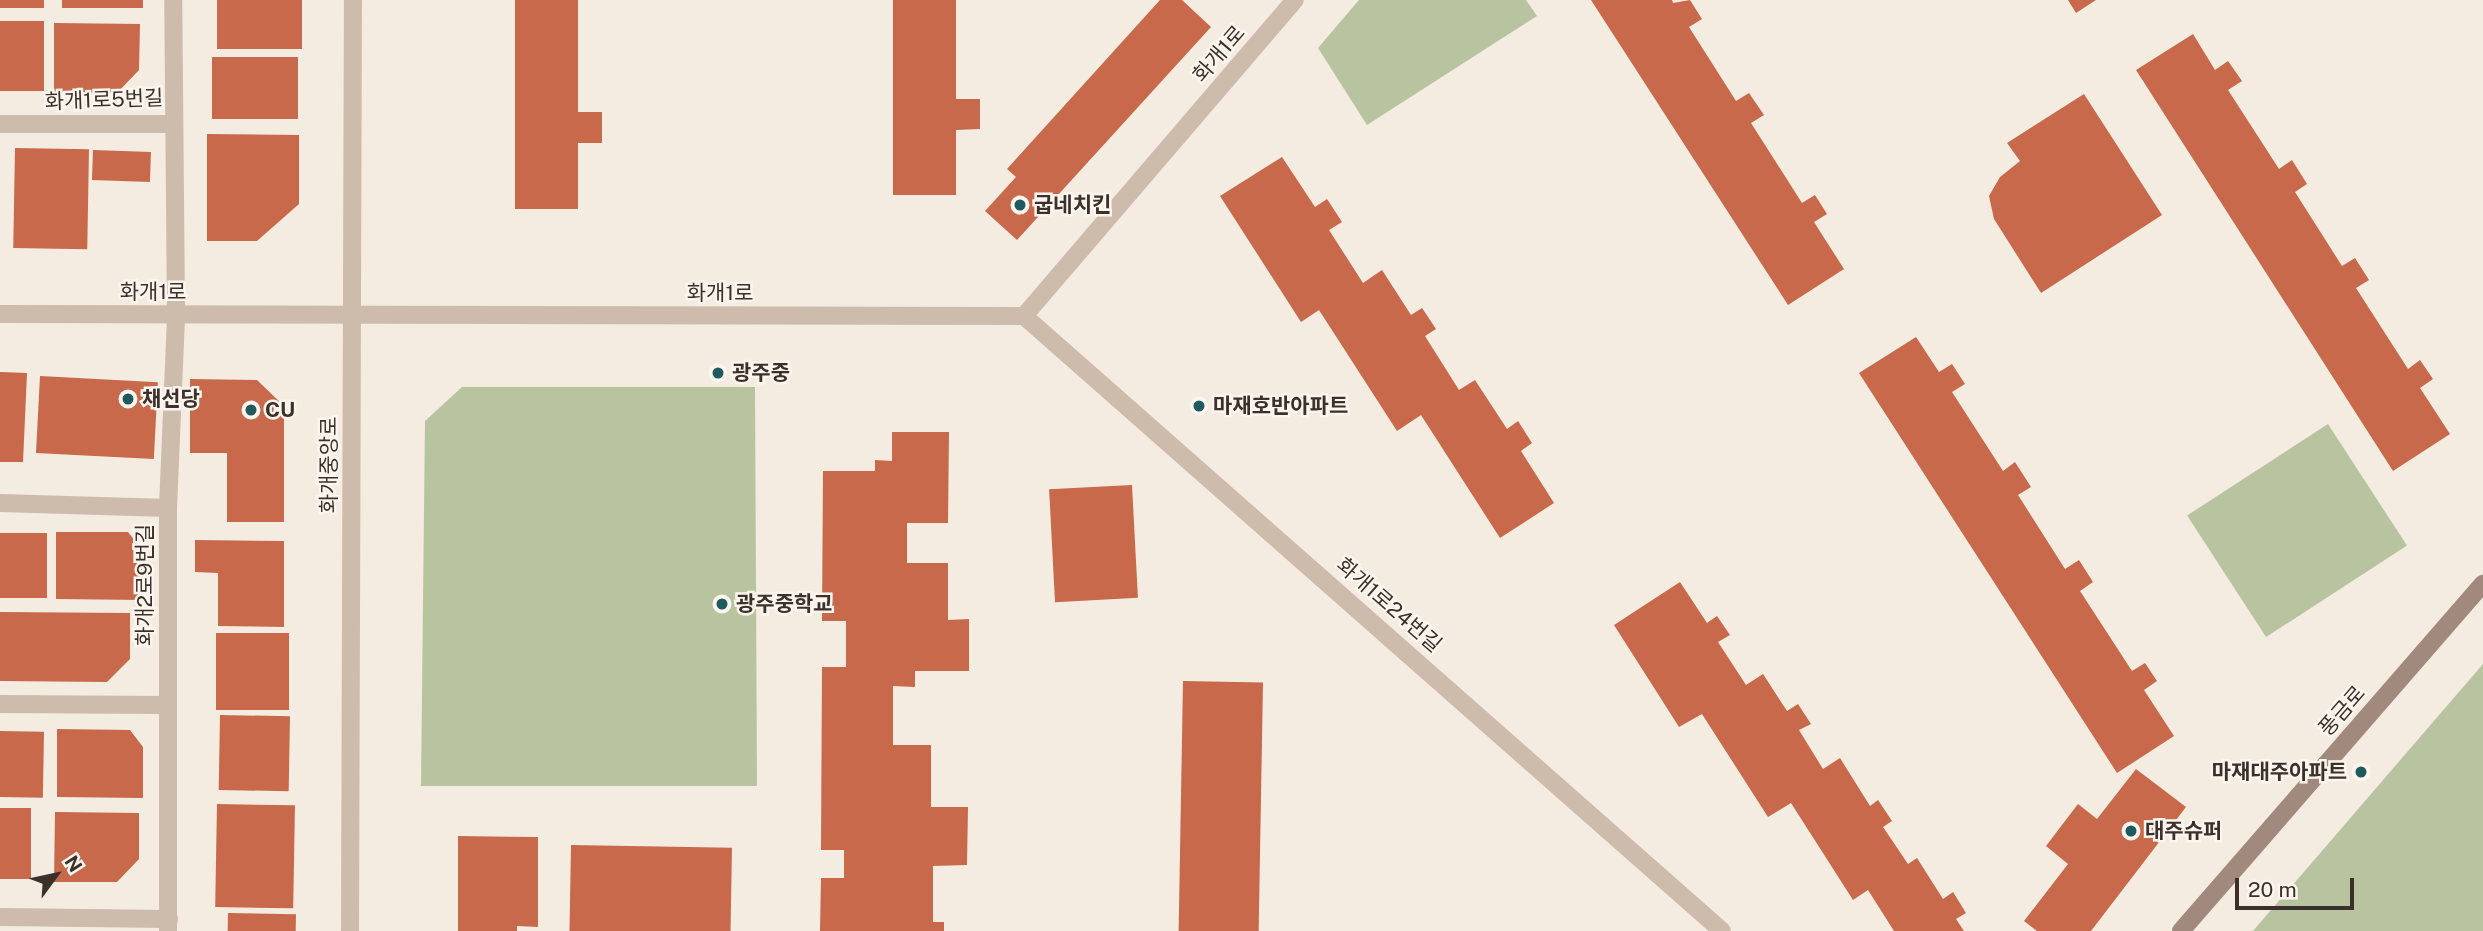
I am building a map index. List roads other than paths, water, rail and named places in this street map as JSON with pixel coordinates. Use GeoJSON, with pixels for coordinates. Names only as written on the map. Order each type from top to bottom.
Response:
{"type":"FeatureCollection","features":[{"type":"Feature","properties":{"kind":"street","name":"화개1로5번길"},"geometry":{"type":"LineString","coordinates":[[0,124],[173,124],[173,0]]}},
{"type":"Feature","properties":{"kind":"street","name":"화개중앙로"},"geometry":{"type":"LineString","coordinates":[[350,931],[353,0]]}},
{"type":"Feature","properties":{"kind":"street","name":"화개1로"},"geometry":{"type":"LineString","coordinates":[[0,314],[1024,316],[1295,0]]}},
{"type":"Feature","properties":{"kind":"street"},"geometry":{"type":"LineString","coordinates":[[168,508],[176,314],[173,124]]}},
{"type":"Feature","properties":{"kind":"street","name":"화개1로24번길"},"geometry":{"type":"LineString","coordinates":[[1024,316],[1165,443],[1428,669],[1722,931]]}},
{"type":"Feature","properties":{"kind":"street","name":"화개2로9번길"},"geometry":{"type":"LineString","coordinates":[[0,503],[168,508],[169,925],[0,916]]}},
{"type":"Feature","properties":{"kind":"street","name":"풍금로"},"geometry":{"type":"LineString","coordinates":[[2181,931],[2483,584]]}},
{"type":"Feature","properties":{"kind":"street"},"geometry":{"type":"LineString","coordinates":[[0,704],[168,705]]}},
{"type":"Feature","properties":{"kind":"place","name":"굽네치킨"},"geometry":{"type":"Point","coordinates":[1020,205]}},
{"type":"Feature","properties":{"kind":"place","name":"광주중"},"geometry":{"type":"Point","coordinates":[718,373]}},
{"type":"Feature","properties":{"kind":"place","name":"채선당"},"geometry":{"type":"Point","coordinates":[128,399]}},
{"type":"Feature","properties":{"kind":"place","name":"마재호반아파트"},"geometry":{"type":"Point","coordinates":[1199,406]}},
{"type":"Feature","properties":{"kind":"place","name":"CU"},"geometry":{"type":"Point","coordinates":[251,410]}},
{"type":"Feature","properties":{"kind":"place","name":"광주중학교"},"geometry":{"type":"Point","coordinates":[722,604]}},
{"type":"Feature","properties":{"kind":"place","name":"마재대주아파트"},"geometry":{"type":"Point","coordinates":[2361,772]}},
{"type":"Feature","properties":{"kind":"place","name":"대주슈퍼"},"geometry":{"type":"Point","coordinates":[2131,831]}}]}
